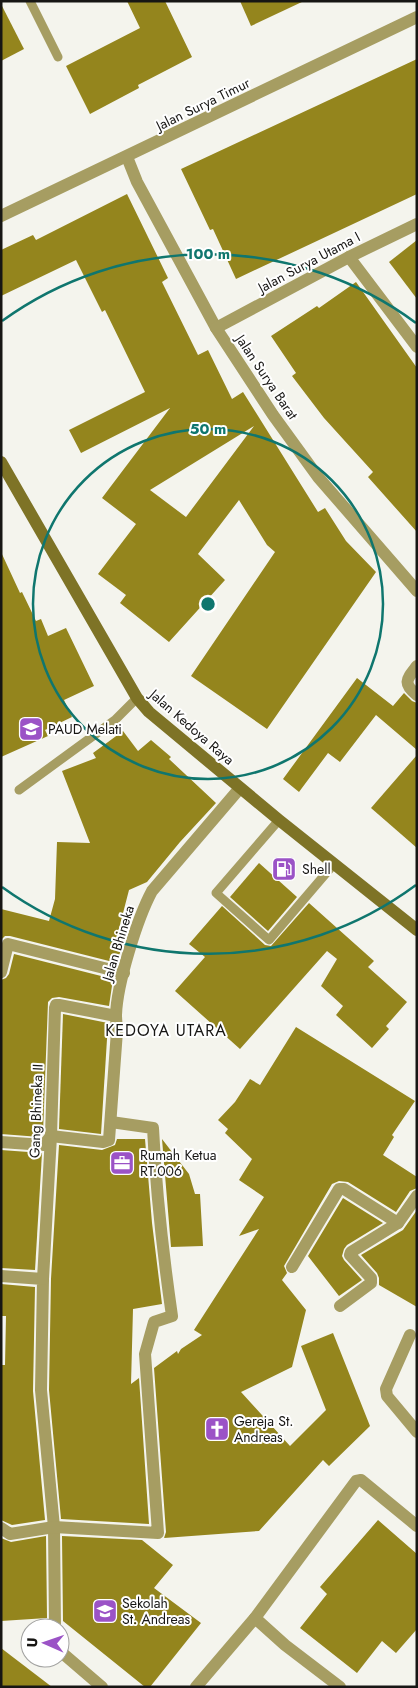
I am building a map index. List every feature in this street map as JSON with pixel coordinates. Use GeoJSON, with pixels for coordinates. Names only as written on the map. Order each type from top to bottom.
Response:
{"type":"FeatureCollection","features":[{"type":"Feature","properties":{"kind":"street","name":"Jalan Surya Timur"},"geometry":{"type":"LineString","coordinates":[[1,216],[417,17]]}},
{"type":"Feature","properties":{"kind":"street","name":"Jalan Surya Barat"},"geometry":{"type":"LineString","coordinates":[[127,157],[137,182],[216,328],[273,415],[318,477],[417,590]]}},
{"type":"Feature","properties":{"kind":"street","name":"Jalan Surya Utama I"},"geometry":{"type":"LineString","coordinates":[[216,328],[349,257],[417,224]]}},
{"type":"Feature","properties":{"kind":"street"},"geometry":{"type":"LineString","coordinates":[[349,257],[417,347]]}},
{"type":"Feature","properties":{"kind":"street","name":"Jalan Kedoya Raya"},"geometry":{"type":"LineString","coordinates":[[1,462],[137,698],[149,712],[279,820],[417,930]]}},
{"type":"Feature","properties":{"kind":"street"},"geometry":{"type":"LineString","coordinates":[[417,666],[409,676],[407,683],[409,688],[417,695]]}},
{"type":"Feature","properties":{"kind":"street","name":"Jalan Bhineka"},"geometry":{"type":"LineString","coordinates":[[51,1136],[104,1142],[109,1140],[117,1031],[116,1016],[124,973],[145,905],[152,891],[240,788]]}},
{"type":"Feature","properties":{"kind":"street"},"geometry":{"type":"LineString","coordinates":[[1,972],[8,944],[124,973]]}},
{"type":"Feature","properties":{"kind":"street","name":"Gang Bhineka II"},"geometry":{"type":"LineString","coordinates":[[55,1618],[54,1527],[40,1390],[43,1279],[56,1005],[116,1016]]}},
{"type":"Feature","properties":{"kind":"street"},"geometry":{"type":"LineString","coordinates":[[1,1528],[10,1534],[54,1527],[158,1533],[145,1354],[154,1322],[172,1316],[163,1258],[153,1128],[111,1122]]}},
{"type":"Feature","properties":{"kind":"street"},"geometry":{"type":"LineString","coordinates":[[1,1142],[44,1145],[51,1136]]}},
{"type":"Feature","properties":{"kind":"street"},"geometry":{"type":"LineString","coordinates":[[292,1267],[339,1189],[344,1189],[398,1224]]}},
{"type":"Feature","properties":{"kind":"street"},"geometry":{"type":"LineString","coordinates":[[340,1306],[371,1283],[371,1278],[350,1255],[353,1249],[398,1224],[417,1196]]}},
{"type":"Feature","properties":{"kind":"street"},"geometry":{"type":"LineString","coordinates":[[1,1276],[43,1279]]}},
{"type":"Feature","properties":{"kind":"street"},"geometry":{"type":"LineString","coordinates":[[410,1335],[386,1389],[387,1396],[417,1432]]}},
{"type":"Feature","properties":{"kind":"street"},"geometry":{"type":"LineString","coordinates":[[196,1687],[255,1618],[356,1481],[361,1480],[417,1526]]}},
{"type":"Feature","properties":{"kind":"street"},"geometry":{"type":"LineString","coordinates":[[255,1618],[285,1645],[340,1687]]}},
{"type":"Feature","properties":{"kind":"street"},"geometry":{"type":"LineString","coordinates":[[70,1660],[102,1687]]}},
{"type":"Feature","properties":{"kind":"lane"},"geometry":{"type":"LineString","coordinates":[[30,1],[58,57]]}},
{"type":"Feature","properties":{"kind":"lane"},"geometry":{"type":"LineString","coordinates":[[18,790],[115,720],[137,698]]}},
{"type":"Feature","properties":{"kind":"lane"},"geometry":{"type":"LineString","coordinates":[[279,820],[216,893],[269,940],[334,864]]}},
{"type":"Feature","properties":{"kind":"building"},"geometry":{"type":"Polygon","coordinates":[[[127,1],[165,1],[192,57],[138,85],[139,88],[90,114],[66,66],[140,28],[127,1]]]}},
{"type":"Feature","properties":{"kind":"building"},"geometry":{"type":"Polygon","coordinates":[[[240,1],[304,1],[251,26],[240,1]]]}},
{"type":"Feature","properties":{"kind":"building"},"geometry":{"type":"Polygon","coordinates":[[[1,4],[24,49],[1,61],[1,4]]]}},
{"type":"Feature","properties":{"kind":"building"},"geometry":{"type":"Polygon","coordinates":[[[417,59],[417,194],[236,279],[213,229],[210,230],[181,169],[417,59]]]}},
{"type":"Feature","properties":{"kind":"building"},"geometry":{"type":"Polygon","coordinates":[[[127,194],[168,278],[162,282],[198,355],[208,350],[232,399],[243,392],[318,512],[325,508],[346,541],[376,572],[267,729],[191,676],[275,552],[267,545],[239,500],[198,554],[225,580],[169,642],[120,603],[126,595],[98,574],[136,524],[102,498],[170,408],[81,453],[69,430],[145,392],[105,310],[102,312],[76,260],[1,296],[1,250],[33,235],[36,240],[127,194]],[[254,426],[150,490],[186,517],[254,426]]]}},
{"type":"Feature","properties":{"kind":"building"},"geometry":{"type":"Polygon","coordinates":[[[417,240],[417,299],[389,262],[417,240]]]}},
{"type":"Feature","properties":{"kind":"building"},"geometry":{"type":"Polygon","coordinates":[[[356,282],[417,368],[417,532],[368,477],[373,472],[324,418],[292,376],[296,373],[271,336],[317,306],[319,308],[356,282]]]}},
{"type":"Feature","properties":{"kind":"building"},"geometry":{"type":"Polygon","coordinates":[[[1,552],[20,593],[22,592],[36,621],[41,619],[48,636],[66,628],[94,686],[64,700],[72,717],[45,730],[48,736],[1,757],[1,552]]]}},
{"type":"Feature","properties":{"kind":"building"},"geometry":{"type":"Polygon","coordinates":[[[357,678],[393,706],[404,693],[417,703],[417,750],[376,715],[340,762],[328,753],[299,792],[283,779],[357,678]]]}},
{"type":"Feature","properties":{"kind":"building"},"geometry":{"type":"Polygon","coordinates":[[[123,731],[138,751],[151,740],[171,757],[169,759],[216,803],[147,882],[129,890],[116,940],[123,942],[117,963],[10,936],[5,936],[1,940],[1,909],[49,921],[55,899],[57,842],[90,843],[62,771],[96,758],[93,753],[123,731]]]}},
{"type":"Feature","properties":{"kind":"building"},"geometry":{"type":"Polygon","coordinates":[[[417,755],[417,848],[371,808],[417,755]]]}},
{"type":"Feature","properties":{"kind":"building"},"geometry":{"type":"Polygon","coordinates":[[[259,863],[297,897],[268,931],[230,897],[259,863]]]}},
{"type":"Feature","properties":{"kind":"building"},"geometry":{"type":"Polygon","coordinates":[[[309,903],[374,961],[368,967],[407,1002],[386,1026],[389,1029],[372,1048],[336,1015],[343,1006],[321,986],[337,959],[327,951],[240,1049],[175,991],[205,957],[189,944],[222,906],[265,945],[271,946],[309,903]]]}},
{"type":"Feature","properties":{"kind":"building"},"geometry":{"type":"Polygon","coordinates":[[[14,954],[113,979],[109,1006],[59,997],[52,998],[48,1002],[43,1133],[40,1137],[1,1134],[1,980],[9,974],[14,954]]]}},
{"type":"Feature","properties":{"kind":"building"},"geometry":{"type":"Polygon","coordinates":[[[63,1014],[108,1023],[101,1134],[59,1129],[63,1014]]]}},
{"type":"Feature","properties":{"kind":"building"},"geometry":{"type":"Polygon","coordinates":[[[296,1027],[415,1101],[392,1135],[394,1137],[383,1155],[417,1177],[417,1188],[410,1191],[396,1212],[348,1182],[339,1181],[332,1184],[284,1266],[287,1273],[282,1280],[306,1310],[292,1367],[241,1392],[290,1446],[326,1410],[301,1346],[333,1333],[370,1426],[329,1466],[323,1460],[259,1531],[164,1538],[166,1532],[154,1368],[177,1351],[178,1354],[181,1349],[202,1335],[194,1330],[259,1229],[239,1236],[264,1197],[239,1180],[252,1159],[225,1133],[228,1129],[218,1120],[235,1102],[250,1079],[260,1085],[296,1027]]]}},
{"type":"Feature","properties":{"kind":"building"},"geometry":{"type":"Polygon","coordinates":[[[117,1139],[145,1139],[152,1223],[162,1304],[133,1309],[131,1384],[139,1378],[149,1524],[61,1519],[49,1390],[51,1279],[59,1145],[102,1150],[115,1145],[117,1139]]]}},
{"type":"Feature","properties":{"kind":"building"},"geometry":{"type":"Polygon","coordinates":[[[162,1139],[189,1174],[195,1194],[200,1194],[203,1246],[171,1247],[162,1139]]]}},
{"type":"Feature","properties":{"kind":"building"},"geometry":{"type":"Polygon","coordinates":[[[1,1150],[42,1153],[35,1270],[1,1268],[1,1150]]]}},
{"type":"Feature","properties":{"kind":"building"},"geometry":{"type":"Polygon","coordinates":[[[343,1198],[383,1223],[347,1245],[344,1249],[342,1256],[344,1260],[362,1280],[339,1296],[308,1256],[343,1198]]]}},
{"type":"Feature","properties":{"kind":"building"},"geometry":{"type":"Polygon","coordinates":[[[417,1210],[417,1307],[379,1285],[377,1273],[361,1255],[403,1230],[417,1210]]]}},
{"type":"Feature","properties":{"kind":"building"},"geometry":{"type":"Polygon","coordinates":[[[1,1284],[35,1287],[33,1391],[45,1520],[12,1525],[1,1520],[1,1365],[5,1365],[6,1316],[1,1316],[1,1284]]]}},
{"type":"Feature","properties":{"kind":"building"},"geometry":{"type":"Polygon","coordinates":[[[378,1520],[417,1554],[417,1629],[396,1653],[382,1641],[357,1673],[300,1628],[327,1594],[320,1587],[378,1520]]]}},
{"type":"Feature","properties":{"kind":"building"},"geometry":{"type":"Polygon","coordinates":[[[46,1536],[47,1618],[20,1618],[20,1620],[1,1621],[1,1538],[11,1542],[46,1536]]]}},
{"type":"Feature","properties":{"kind":"building","name":"Sekolah St. Andreas"},"geometry":{"type":"Polygon","coordinates":[[[62,1536],[142,1540],[173,1565],[154,1588],[201,1623],[150,1687],[145,1687],[70,1627],[70,1618],[63,1618],[62,1536]]]}},
{"type":"Feature","properties":{"kind":"building"},"geometry":{"type":"Polygon","coordinates":[[[1,1648],[20,1663],[20,1668],[27,1668],[52,1687],[1,1687],[1,1648]]]}},
{"type":"Feature","properties":{"kind":"place","name":"PAUD Melati"},"geometry":{"type":"Point","coordinates":[31,729]}},
{"type":"Feature","properties":{"kind":"place","name":"Shell"},"geometry":{"type":"Point","coordinates":[284,869]}},
{"type":"Feature","properties":{"kind":"place","name":"Rumah Ketua RT.006"},"geometry":{"type":"Point","coordinates":[122,1163]}},
{"type":"Feature","properties":{"kind":"place","name":"Gereja St. Andreas"},"geometry":{"type":"Point","coordinates":[217,1429]}},
{"type":"Feature","properties":{"kind":"place","name":"Sekolah St. Andreas"},"geometry":{"type":"Point","coordinates":[105,1611]}},
{"type":"Feature","properties":{"kind":"district","name":"KEDOYA UTARA"},"geometry":{"type":"Point","coordinates":[166,1030]}}]}
